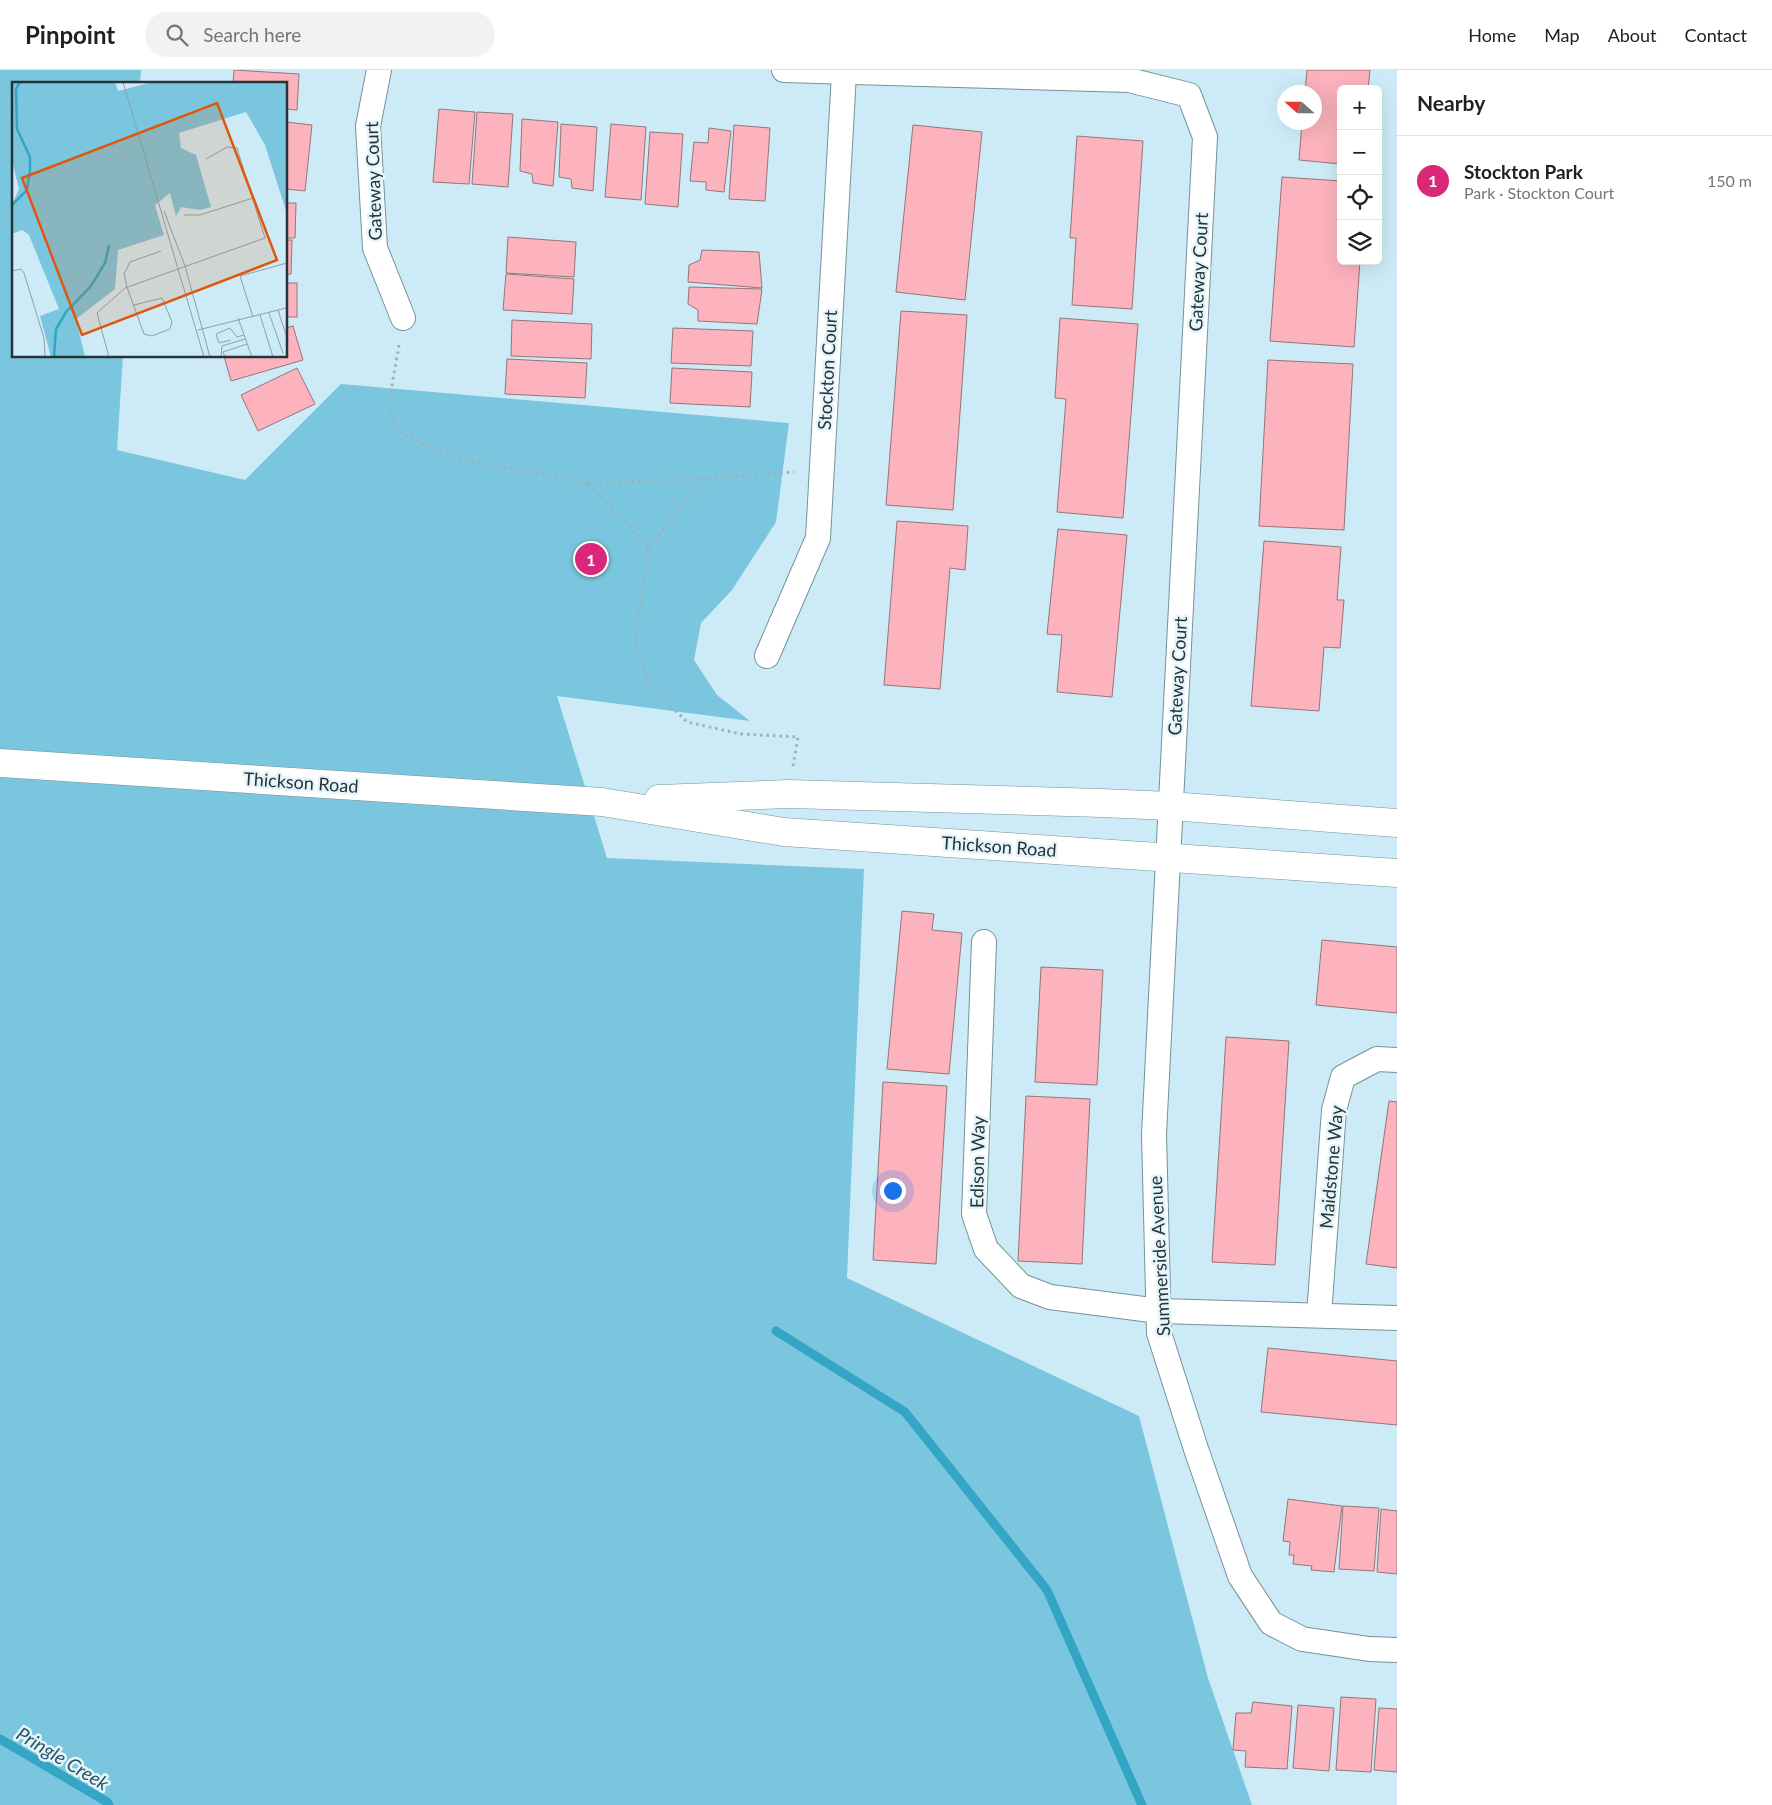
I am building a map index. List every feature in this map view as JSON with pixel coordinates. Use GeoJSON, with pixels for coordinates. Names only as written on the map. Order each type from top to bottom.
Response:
{"type":"FeatureCollection","features":[{"type":"Feature","properties":{"kind":"main road","name":"Thickson Road"},"geometry":{"type":"LineString","coordinates":[[0,763],[602,802],[784,832],[1397,873]]}},
{"type":"Feature","properties":{"kind":"main road","name":"Thickson Road"},"geometry":{"type":"LineString","coordinates":[[602,802],[789,794],[1170,806],[1397,823]]}},
{"type":"Feature","properties":{"kind":"street","name":"Gateway Court"},"geometry":{"type":"LineString","coordinates":[[379,70],[368,126],[374,248],[403,318]]}},
{"type":"Feature","properties":{"kind":"street","name":"Gateway Court"},"geometry":{"type":"LineString","coordinates":[[784,70],[1129,80],[1189,95],[1205,137],[1168,857]]}},
{"type":"Feature","properties":{"kind":"street","name":"Stockton Court"},"geometry":{"type":"LineString","coordinates":[[767,656],[818,538],[844,73]]}},
{"type":"Feature","properties":{"kind":"street","name":"Summerside Avenue"},"geometry":{"type":"LineString","coordinates":[[1168,857],[1154,1134],[1159,1333],[1196,1449],[1240,1576],[1270,1623],[1302,1639],[1369,1649],[1397,1650]]}},
{"type":"Feature","properties":{"kind":"street","name":"Edison Way"},"geometry":{"type":"LineString","coordinates":[[984,942],[974,1214],[986,1248],[1021,1286],[1050,1297],[1159,1311]]}},
{"type":"Feature","properties":{"kind":"street","name":"Maidstone Way"},"geometry":{"type":"LineString","coordinates":[[1319,1315],[1334,1110],[1343,1077],[1377,1059],[1397,1060]]}},
{"type":"Feature","properties":{"kind":"street"},"geometry":{"type":"LineString","coordinates":[[1159,1311],[1397,1318]]}},
{"type":"Feature","properties":{"kind":"path"},"geometry":{"type":"LineString","coordinates":[[403,318],[389,402],[396,431],[456,458],[589,483],[702,479],[822,470]]}},
{"type":"Feature","properties":{"kind":"path"},"geometry":{"type":"LineString","coordinates":[[702,479],[650,548],[635,641],[649,685],[687,722],[741,734],[798,737],[789,794]]}},
{"type":"Feature","properties":{"kind":"path"},"geometry":{"type":"LineString","coordinates":[[589,483],[650,548]]}},
{"type":"Feature","properties":{"kind":"shaded area"},"geometry":{"type":"Polygon","coordinates":[[[0,70],[141,70],[140,82],[12,82],[12,358],[123,358],[117,450],[245,480],[341,384],[789,423],[776,522],[732,590],[701,623],[694,660],[717,695],[750,721],[557,696],[607,858],[864,869],[847,1278],[1139,1416],[1208,1678],[1252,1805],[0,1805],[0,70]]]}},
{"type":"Feature","properties":{"kind":"building"},"geometry":{"type":"Polygon","coordinates":[[[234,70],[299,74],[297,110],[288,109],[288,82],[233,82],[234,70]]]}},
{"type":"Feature","properties":{"kind":"building"},"geometry":{"type":"Polygon","coordinates":[[[1307,70],[1370,70],[1368,85],[1337,85],[1337,164],[1299,160],[1301,130],[1322,130],[1322,85],[1306,85],[1307,70]]]}},
{"type":"Feature","properties":{"kind":"building"},"geometry":{"type":"Polygon","coordinates":[[[439,109],[475,112],[469,184],[433,182],[439,109]]]}},
{"type":"Feature","properties":{"kind":"building"},"geometry":{"type":"Polygon","coordinates":[[[477,112],[513,114],[508,187],[472,184],[477,112]]]}},
{"type":"Feature","properties":{"kind":"building"},"geometry":{"type":"Polygon","coordinates":[[[522,119],[558,122],[553,186],[533,183],[532,174],[520,171],[522,119]]]}},
{"type":"Feature","properties":{"kind":"building"},"geometry":{"type":"Polygon","coordinates":[[[288,122],[312,125],[305,191],[288,189],[288,122]]]}},
{"type":"Feature","properties":{"kind":"building"},"geometry":{"type":"Polygon","coordinates":[[[561,124],[597,127],[593,191],[572,188],[571,179],[559,177],[561,124]]]}},
{"type":"Feature","properties":{"kind":"building"},"geometry":{"type":"Polygon","coordinates":[[[611,124],[646,127],[641,200],[605,197],[611,124]]]}},
{"type":"Feature","properties":{"kind":"building"},"geometry":{"type":"Polygon","coordinates":[[[734,125],[770,128],[765,201],[729,199],[734,125]]]}},
{"type":"Feature","properties":{"kind":"building"},"geometry":{"type":"Polygon","coordinates":[[[913,125],[982,132],[965,300],[896,292],[913,125]]]}},
{"type":"Feature","properties":{"kind":"building"},"geometry":{"type":"Polygon","coordinates":[[[709,128],[731,131],[724,192],[706,190],[706,182],[690,181],[694,142],[708,143],[709,128]]]}},
{"type":"Feature","properties":{"kind":"building"},"geometry":{"type":"Polygon","coordinates":[[[650,132],[683,134],[678,207],[645,204],[650,132]]]}},
{"type":"Feature","properties":{"kind":"building"},"geometry":{"type":"Polygon","coordinates":[[[1077,136],[1143,141],[1132,309],[1072,305],[1076,238],[1070,238],[1077,136]]]}},
{"type":"Feature","properties":{"kind":"building"},"geometry":{"type":"Polygon","coordinates":[[[1282,177],[1337,181],[1337,265],[1360,265],[1354,347],[1270,341],[1282,177]]]}},
{"type":"Feature","properties":{"kind":"building"},"geometry":{"type":"Polygon","coordinates":[[[288,203],[296,203],[295,238],[288,238],[288,203]]]}},
{"type":"Feature","properties":{"kind":"building"},"geometry":{"type":"Polygon","coordinates":[[[508,237],[576,242],[574,277],[506,273],[508,237]]]}},
{"type":"Feature","properties":{"kind":"building"},"geometry":{"type":"Polygon","coordinates":[[[288,240],[292,240],[291,274],[288,274],[288,240]]]}},
{"type":"Feature","properties":{"kind":"building"},"geometry":{"type":"Polygon","coordinates":[[[702,250],[759,252],[762,288],[688,282],[689,265],[700,260],[702,250]]]}},
{"type":"Feature","properties":{"kind":"building"},"geometry":{"type":"Polygon","coordinates":[[[506,274],[574,279],[572,314],[503,310],[506,274]]]}},
{"type":"Feature","properties":{"kind":"building"},"geometry":{"type":"Polygon","coordinates":[[[288,283],[297,283],[297,317],[288,317],[288,283]]]}},
{"type":"Feature","properties":{"kind":"building"},"geometry":{"type":"Polygon","coordinates":[[[689,287],[762,289],[757,324],[698,321],[698,310],[688,304],[689,287]]]}},
{"type":"Feature","properties":{"kind":"building"},"geometry":{"type":"Polygon","coordinates":[[[901,311],[967,315],[953,510],[886,505],[901,311]]]}},
{"type":"Feature","properties":{"kind":"building"},"geometry":{"type":"Polygon","coordinates":[[[1060,318],[1138,324],[1123,518],[1057,512],[1066,399],[1055,398],[1060,318]]]}},
{"type":"Feature","properties":{"kind":"building"},"geometry":{"type":"Polygon","coordinates":[[[512,320],[592,324],[591,359],[511,356],[512,320]]]}},
{"type":"Feature","properties":{"kind":"building"},"geometry":{"type":"Polygon","coordinates":[[[293,326],[303,360],[231,381],[225,358],[288,358],[288,327],[293,326]]]}},
{"type":"Feature","properties":{"kind":"building"},"geometry":{"type":"Polygon","coordinates":[[[673,328],[753,331],[751,366],[671,363],[673,328]]]}},
{"type":"Feature","properties":{"kind":"building"},"geometry":{"type":"Polygon","coordinates":[[[507,359],[587,363],[585,398],[505,394],[507,359]]]}},
{"type":"Feature","properties":{"kind":"building"},"geometry":{"type":"Polygon","coordinates":[[[1268,360],[1353,364],[1344,530],[1259,526],[1268,360]]]}},
{"type":"Feature","properties":{"kind":"building"},"geometry":{"type":"Polygon","coordinates":[[[297,368],[315,404],[258,431],[241,395],[297,368]]]}},
{"type":"Feature","properties":{"kind":"building"},"geometry":{"type":"Polygon","coordinates":[[[672,368],[752,372],[750,407],[670,403],[672,368]]]}},
{"type":"Feature","properties":{"kind":"building"},"geometry":{"type":"Polygon","coordinates":[[[897,521],[968,526],[965,570],[950,568],[940,689],[884,685],[897,521]]]}},
{"type":"Feature","properties":{"kind":"building"},"geometry":{"type":"Polygon","coordinates":[[[1058,529],[1127,535],[1112,697],[1057,692],[1062,635],[1047,634],[1058,529]]]}},
{"type":"Feature","properties":{"kind":"building"},"geometry":{"type":"Polygon","coordinates":[[[1264,541],[1341,547],[1337,600],[1344,600],[1340,648],[1324,647],[1319,711],[1251,706],[1264,541]]]}},
{"type":"Feature","properties":{"kind":"building"},"geometry":{"type":"Polygon","coordinates":[[[902,911],[934,914],[932,930],[962,933],[949,1074],[887,1069],[902,911]]]}},
{"type":"Feature","properties":{"kind":"building"},"geometry":{"type":"Polygon","coordinates":[[[1322,940],[1397,947],[1397,1013],[1316,1005],[1322,940]]]}},
{"type":"Feature","properties":{"kind":"building"},"geometry":{"type":"Polygon","coordinates":[[[1041,967],[1103,970],[1097,1085],[1035,1082],[1041,967]]]}},
{"type":"Feature","properties":{"kind":"building"},"geometry":{"type":"Polygon","coordinates":[[[1226,1037],[1289,1041],[1275,1265],[1212,1262],[1226,1037]]]}},
{"type":"Feature","properties":{"kind":"building"},"geometry":{"type":"Polygon","coordinates":[[[883,1082],[947,1086],[936,1264],[873,1260],[883,1082]]]}},
{"type":"Feature","properties":{"kind":"building"},"geometry":{"type":"Polygon","coordinates":[[[1026,1096],[1090,1099],[1082,1264],[1018,1261],[1026,1096]]]}},
{"type":"Feature","properties":{"kind":"building"},"geometry":{"type":"Polygon","coordinates":[[[1389,1101],[1397,1102],[1397,1268],[1366,1264],[1389,1101]]]}},
{"type":"Feature","properties":{"kind":"building"},"geometry":{"type":"Polygon","coordinates":[[[1268,1348],[1397,1361],[1397,1425],[1261,1412],[1268,1348]]]}},
{"type":"Feature","properties":{"kind":"building"},"geometry":{"type":"Polygon","coordinates":[[[1288,1499],[1342,1506],[1334,1572],[1311,1570],[1312,1566],[1293,1564],[1294,1555],[1289,1555],[1290,1542],[1283,1541],[1288,1499]]]}},
{"type":"Feature","properties":{"kind":"building"},"geometry":{"type":"Polygon","coordinates":[[[1343,1506],[1379,1508],[1374,1571],[1339,1569],[1343,1506]]]}},
{"type":"Feature","properties":{"kind":"building"},"geometry":{"type":"Polygon","coordinates":[[[1381,1509],[1397,1511],[1397,1574],[1377,1572],[1381,1509]]]}},
{"type":"Feature","properties":{"kind":"building"},"geometry":{"type":"Polygon","coordinates":[[[1341,1697],[1376,1699],[1371,1772],[1336,1770],[1341,1697]]]}},
{"type":"Feature","properties":{"kind":"building"},"geometry":{"type":"Polygon","coordinates":[[[1253,1702],[1292,1706],[1287,1769],[1245,1767],[1246,1751],[1233,1750],[1236,1713],[1251,1713],[1253,1702]]]}},
{"type":"Feature","properties":{"kind":"building"},"geometry":{"type":"Polygon","coordinates":[[[1298,1705],[1334,1708],[1329,1771],[1293,1768],[1298,1705]]]}},
{"type":"Feature","properties":{"kind":"building"},"geometry":{"type":"Polygon","coordinates":[[[1379,1708],[1397,1709],[1397,1772],[1374,1770],[1379,1708]]]}},
{"type":"Feature","properties":{"kind":"waterway"},"geometry":{"type":"LineString","coordinates":[[776,1331],[905,1412],[1047,1590],[1142,1805]]}},
{"type":"Feature","properties":{"kind":"waterway","name":"Pringle Creek"},"geometry":{"type":"LineString","coordinates":[[0,1739],[107,1802],[109,1805]]}},
{"type":"Feature","properties":{"kind":"place","name":"Stockton Park"},"geometry":{"type":"Point","coordinates":[591,559]}}]}
